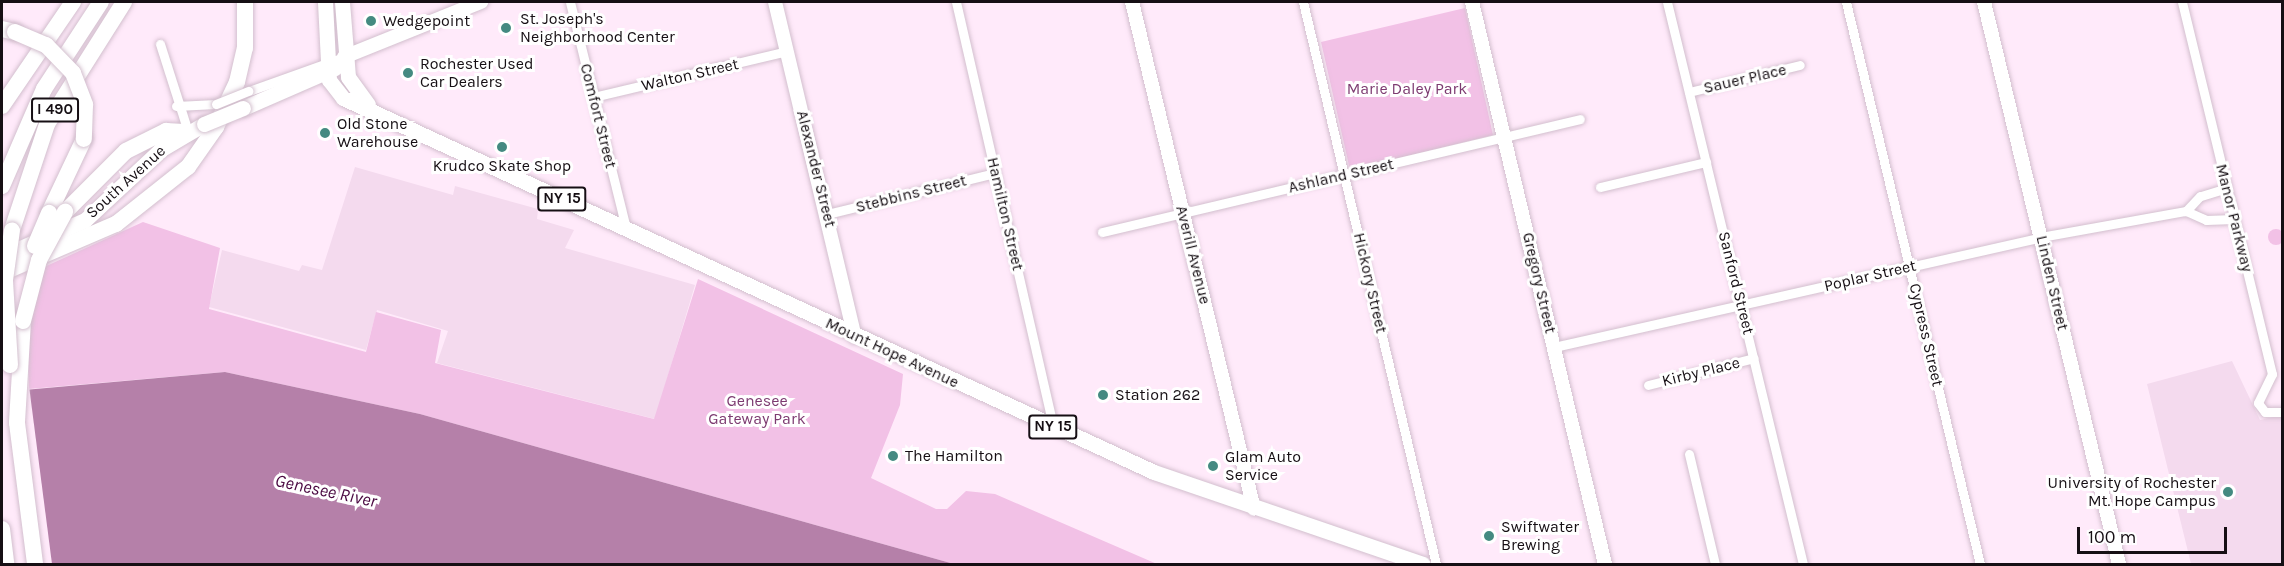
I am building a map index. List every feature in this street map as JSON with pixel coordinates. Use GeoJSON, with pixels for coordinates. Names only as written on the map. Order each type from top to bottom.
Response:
{"type":"FeatureCollection","features":[{"type":"Feature","properties":{"kind":"highway","name":"I 490"},"geometry":{"type":"LineString","coordinates":[[2,106],[73,2]]}},
{"type":"Feature","properties":{"kind":"highway"},"geometry":{"type":"LineString","coordinates":[[3,180],[48,80],[101,2]]}},
{"type":"Feature","properties":{"kind":"highway","name":"I 490"},"geometry":{"type":"LineString","coordinates":[[35,564],[5,307],[12,230],[47,124],[124,2]]}},
{"type":"Feature","properties":{"kind":"highway"},"geometry":{"type":"LineString","coordinates":[[2,273],[116,224],[183,172],[206,143],[235,88],[245,48],[244,2]]}},
{"type":"Feature","properties":{"kind":"highway"},"geometry":{"type":"LineString","coordinates":[[8,30],[46,45],[73,72],[85,105],[84,139],[57,213],[32,257],[23,321],[17,423]]}},
{"type":"Feature","properties":{"kind":"highway"},"geometry":{"type":"LineString","coordinates":[[57,213],[126,151],[166,131],[188,132]]}},
{"type":"Feature","properties":{"kind":"highway"},"geometry":{"type":"LineString","coordinates":[[2,529],[6,564]]}},
{"type":"Feature","properties":{"kind":"main road"},"geometry":{"type":"LineString","coordinates":[[325,2],[328,66]]}},
{"type":"Feature","properties":{"kind":"main road","name":"NY 15"},"geometry":{"type":"LineString","coordinates":[[342,2],[344,57]]}},
{"type":"Feature","properties":{"kind":"main road","name":"South Avenue"},"geometry":{"type":"LineString","coordinates":[[2,256],[85,220],[156,154],[188,132],[243,108],[344,57]]}},
{"type":"Feature","properties":{"kind":"main road","name":"Mount Hope Avenue"},"geometry":{"type":"LineString","coordinates":[[344,57],[351,85],[374,110]]}},
{"type":"Feature","properties":{"kind":"main road","name":"Mount Hope Avenue"},"geometry":{"type":"LineString","coordinates":[[328,66],[337,94],[855,337],[1169,479],[1423,564]]}},
{"type":"Feature","properties":{"kind":"street","name":"South Avenue"},"geometry":{"type":"LineString","coordinates":[[344,57],[481,2]]}},
{"type":"Feature","properties":{"kind":"street","name":"Comfort Street"},"geometry":{"type":"LineString","coordinates":[[570,2],[626,230]]}},
{"type":"Feature","properties":{"kind":"street","name":"Alexander Street"},"geometry":{"type":"LineString","coordinates":[[775,2],[855,337]]}},
{"type":"Feature","properties":{"kind":"street","name":"Hamilton Street"},"geometry":{"type":"LineString","coordinates":[[956,2],[1053,427]]}},
{"type":"Feature","properties":{"kind":"street","name":"Averill Avenue"},"geometry":{"type":"LineString","coordinates":[[1132,2],[1254,508]]}},
{"type":"Feature","properties":{"kind":"street","name":"Hickory Street"},"geometry":{"type":"LineString","coordinates":[[1303,2],[1436,564]]}},
{"type":"Feature","properties":{"kind":"street","name":"Gregory Street"},"geometry":{"type":"LineString","coordinates":[[1472,2],[1605,564]]}},
{"type":"Feature","properties":{"kind":"street","name":"Sanford Street"},"geometry":{"type":"LineString","coordinates":[[1667,2],[1803,564]]}},
{"type":"Feature","properties":{"kind":"street","name":"Cypress Street"},"geometry":{"type":"LineString","coordinates":[[1846,2],[1980,564]]}},
{"type":"Feature","properties":{"kind":"street","name":"Linden Street"},"geometry":{"type":"LineString","coordinates":[[1984,2],[2119,564]]}},
{"type":"Feature","properties":{"kind":"street","name":"Manor Parkway"},"geometry":{"type":"LineString","coordinates":[[2182,2],[2272,374],[2258,403],[2265,412],[2283,412]]}},
{"type":"Feature","properties":{"kind":"street"},"geometry":{"type":"LineString","coordinates":[[160,44],[176,106],[188,132]]}},
{"type":"Feature","properties":{"kind":"street","name":"Walton Street"},"geometry":{"type":"LineString","coordinates":[[593,97],[787,51]]}},
{"type":"Feature","properties":{"kind":"street","name":"Sauer Place"},"geometry":{"type":"LineString","coordinates":[[1689,92],[1800,65]]}},
{"type":"Feature","properties":{"kind":"street","name":"South Avenue"},"geometry":{"type":"LineString","coordinates":[[176,106],[216,104],[328,66]]}},
{"type":"Feature","properties":{"kind":"street","name":"Ashland Street"},"geometry":{"type":"LineString","coordinates":[[1102,232],[1580,119]]}},
{"type":"Feature","properties":{"kind":"street"},"geometry":{"type":"LineString","coordinates":[[1600,187],[1706,162]]}},
{"type":"Feature","properties":{"kind":"street","name":"Stebbins Street"},"geometry":{"type":"LineString","coordinates":[[827,214],[995,173]]}},
{"type":"Feature","properties":{"kind":"street","name":"Poplar Street"},"geometry":{"type":"LineString","coordinates":[[2186,211],[2200,196],[2227,188]]}},
{"type":"Feature","properties":{"kind":"street","name":"Poplar Street"},"geometry":{"type":"LineString","coordinates":[[1554,347],[2041,237],[2186,211],[2206,220],[2234,219]]}},
{"type":"Feature","properties":{"kind":"street","name":"Kirby Place"},"geometry":{"type":"LineString","coordinates":[[1648,385],[1754,358]]}},
{"type":"Feature","properties":{"kind":"street"},"geometry":{"type":"LineString","coordinates":[[1689,454],[1715,564]]}},
{"type":"Feature","properties":{"kind":"shaded area"},"geometry":{"type":"Polygon","coordinates":[[[355,167],[453,195],[455,186],[538,209],[537,219],[574,230],[565,248],[695,285],[655,419],[437,363],[448,331],[377,310],[366,350],[209,307],[222,250],[299,271],[302,265],[322,270],[355,167]]]}},
{"type":"Feature","properties":{"kind":"shaded area","name":"University of Rochester Mt. Hope Campus"},"geometry":{"type":"Polygon","coordinates":[[[2232,361],[2260,420],[2282,415],[2282,564],[2191,564],[2147,384],[2232,361]]]}},
{"type":"Feature","properties":{"kind":"green space","name":"Marie Daley Park"},"geometry":{"type":"Polygon","coordinates":[[[1465,8],[1493,135],[1350,170],[1321,42],[1465,8]]]}},
{"type":"Feature","properties":{"kind":"green space","name":"Genesee Gateway Park"},"geometry":{"type":"Polygon","coordinates":[[[143,222],[220,248],[209,309],[366,352],[376,312],[441,330],[435,363],[654,419],[698,279],[903,374],[900,405],[871,478],[936,509],[947,509],[966,491],[995,494],[1157,564],[954,564],[420,414],[225,372],[29,389],[28,341],[42,268],[143,222]]]}},
{"type":"Feature","properties":{"kind":"green space"},"geometry":{"type":"Polygon","coordinates":[[[2273,229],[2279,229],[2284,237],[2282,243],[2273,245],[2268,240],[2268,234],[2273,229]]]}},
{"type":"Feature","properties":{"kind":"water","name":"Genesee River"},"geometry":{"type":"Polygon","coordinates":[[[225,372],[420,414],[954,564],[40,564],[2,392],[225,372]]]}},
{"type":"Feature","properties":{"kind":"pier"},"geometry":{"type":"Polygon","coordinates":[[[29,386],[52,564],[2,564],[2,389],[29,386]]]}},
{"type":"Feature","properties":{"kind":"place","name":"Wedgepoint"},"geometry":{"type":"Point","coordinates":[371,21]}},
{"type":"Feature","properties":{"kind":"place","name":"St. Joseph's Neighborhood Center"},"geometry":{"type":"Point","coordinates":[506,28]}},
{"type":"Feature","properties":{"kind":"place","name":"Rochester Used Car Dealers"},"geometry":{"type":"Point","coordinates":[408,73]}},
{"type":"Feature","properties":{"kind":"place","name":"Old Stone Warehouse"},"geometry":{"type":"Point","coordinates":[325,133]}},
{"type":"Feature","properties":{"kind":"place","name":"Krudco Skate Shop"},"geometry":{"type":"Point","coordinates":[502,147]}},
{"type":"Feature","properties":{"kind":"place","name":"Station 262"},"geometry":{"type":"Point","coordinates":[1103,395]}},
{"type":"Feature","properties":{"kind":"place","name":"The Hamilton"},"geometry":{"type":"Point","coordinates":[893,456]}},
{"type":"Feature","properties":{"kind":"place","name":"Glam Auto Service"},"geometry":{"type":"Point","coordinates":[1213,466]}},
{"type":"Feature","properties":{"kind":"place","name":"University of Rochester Mt. Hope Campus"},"geometry":{"type":"Point","coordinates":[2228,492]}},
{"type":"Feature","properties":{"kind":"place","name":"Swiftwater Brewing"},"geometry":{"type":"Point","coordinates":[1489,536]}}]}
